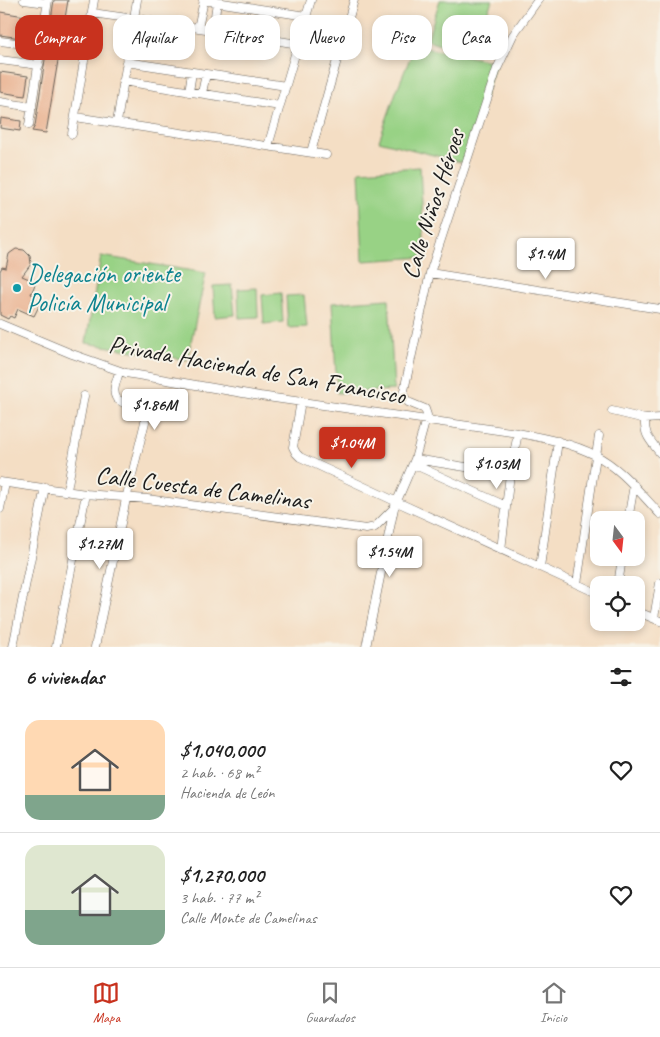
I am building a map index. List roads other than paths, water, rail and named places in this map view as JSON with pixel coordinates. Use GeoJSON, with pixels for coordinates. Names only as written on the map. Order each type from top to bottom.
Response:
{"type":"FeatureCollection","features":[{"type":"Feature","properties":{"kind":"street"},"geometry":{"type":"LineString","coordinates":[[24,0],[48,2],[46,15]]}},
{"type":"Feature","properties":{"kind":"street"},"geometry":{"type":"LineString","coordinates":[[72,134],[94,0]]}},
{"type":"Feature","properties":{"kind":"street"},"geometry":{"type":"LineString","coordinates":[[135,15],[137,0]]}},
{"type":"Feature","properties":{"kind":"street"},"geometry":{"type":"LineString","coordinates":[[198,28],[203,0],[300,15]]}},
{"type":"Feature","properties":{"kind":"street"},"geometry":{"type":"LineString","coordinates":[[306,15],[310,0]]}},
{"type":"Feature","properties":{"kind":"street"},"geometry":{"type":"LineString","coordinates":[[350,15],[354,0]]}},
{"type":"Feature","properties":{"kind":"street","name":"Calle Niños Héroes"},"geometry":{"type":"LineString","coordinates":[[426,419],[427,412],[425,409],[408,402],[403,395],[430,273],[497,69],[513,35],[538,0]]}},
{"type":"Feature","properties":{"kind":"street"},"geometry":{"type":"LineString","coordinates":[[215,15],[217,2]]}},
{"type":"Feature","properties":{"kind":"street"},"geometry":{"type":"LineString","coordinates":[[92,13],[113,16]]}},
{"type":"Feature","properties":{"kind":"street"},"geometry":{"type":"LineString","coordinates":[[195,28],[205,29]]}},
{"type":"Feature","properties":{"kind":"street"},"geometry":{"type":"LineString","coordinates":[[0,41],[15,43]]}},
{"type":"Feature","properties":{"kind":"street"},"geometry":{"type":"LineString","coordinates":[[0,60],[38,66]]}},
{"type":"Feature","properties":{"kind":"street"},"geometry":{"type":"LineString","coordinates":[[29,125],[39,60]]}},
{"type":"Feature","properties":{"kind":"street"},"geometry":{"type":"LineString","coordinates":[[268,146],[294,60]]}},
{"type":"Feature","properties":{"kind":"street"},"geometry":{"type":"LineString","coordinates":[[311,152],[337,60]]}},
{"type":"Feature","properties":{"kind":"street"},"geometry":{"type":"LineString","coordinates":[[117,122],[126,62],[286,86]]}},
{"type":"Feature","properties":{"kind":"street"},"geometry":{"type":"LineString","coordinates":[[189,92],[192,72]]}},
{"type":"Feature","properties":{"kind":"street"},"geometry":{"type":"LineString","coordinates":[[202,94],[206,74]]}},
{"type":"Feature","properties":{"kind":"street"},"geometry":{"type":"LineString","coordinates":[[123,82],[280,106]]}},
{"type":"Feature","properties":{"kind":"street"},"geometry":{"type":"LineString","coordinates":[[0,102],[32,107]]}},
{"type":"Feature","properties":{"kind":"street"},"geometry":{"type":"LineString","coordinates":[[75,117],[326,154]]}},
{"type":"Feature","properties":{"kind":"street"},"geometry":{"type":"LineString","coordinates":[[430,273],[660,309]]}},
{"type":"Feature","properties":{"kind":"street","name":"Privada Hacienda de San Francisco"},"geometry":{"type":"LineString","coordinates":[[0,324],[119,372],[518,433],[558,441],[596,455],[609,463],[634,485],[660,514]]}},
{"type":"Feature","properties":{"kind":"street"},"geometry":{"type":"LineString","coordinates":[[95,647],[126,498],[146,419],[144,415],[114,396],[113,392],[119,372]]}},
{"type":"Feature","properties":{"kind":"street"},"geometry":{"type":"LineString","coordinates":[[67,490],[84,396]]}},
{"type":"Feature","properties":{"kind":"street"},"geometry":{"type":"LineString","coordinates":[[301,401],[293,447],[296,453],[395,505],[590,590]]}},
{"type":"Feature","properties":{"kind":"street"},"geometry":{"type":"LineString","coordinates":[[612,411],[645,419],[660,418]]}},
{"type":"Feature","properties":{"kind":"street"},"geometry":{"type":"LineString","coordinates":[[366,647],[395,505],[414,462],[426,419]]}},
{"type":"Feature","properties":{"kind":"street"},"geometry":{"type":"LineString","coordinates":[[645,419],[644,430],[646,436],[660,453]]}},
{"type":"Feature","properties":{"kind":"street"},"geometry":{"type":"LineString","coordinates":[[501,550],[510,474],[518,433]]}},
{"type":"Feature","properties":{"kind":"street"},"geometry":{"type":"LineString","coordinates":[[577,584],[599,436]]}},
{"type":"Feature","properties":{"kind":"street"},"geometry":{"type":"LineString","coordinates":[[540,567],[558,441]]}},
{"type":"Feature","properties":{"kind":"street"},"geometry":{"type":"LineString","coordinates":[[414,462],[510,474]]}},
{"type":"Feature","properties":{"kind":"street"},"geometry":{"type":"LineString","coordinates":[[414,462],[506,506]]}},
{"type":"Feature","properties":{"kind":"street"},"geometry":{"type":"LineString","coordinates":[[0,509],[3,482]]}},
{"type":"Feature","properties":{"kind":"street","name":"Calle Cuesta de Camelinas"},"geometry":{"type":"LineString","coordinates":[[3,482],[86,494],[147,499],[366,529],[375,527],[395,505]]}},
{"type":"Feature","properties":{"kind":"street"},"geometry":{"type":"LineString","coordinates":[[630,511],[634,485]]}},
{"type":"Feature","properties":{"kind":"street"},"geometry":{"type":"LineString","coordinates":[[13,647],[46,487]]}},
{"type":"Feature","properties":{"kind":"street"},"geometry":{"type":"LineString","coordinates":[[56,647],[86,494]]}},
{"type":"Feature","properties":{"kind":"street"},"geometry":{"type":"LineString","coordinates":[[645,614],[657,619],[660,583]]}},
{"type":"Feature","properties":{"kind":"place","name":"Delegación oriente Policía Municipal"},"geometry":{"type":"Point","coordinates":[17,288]}}]}
